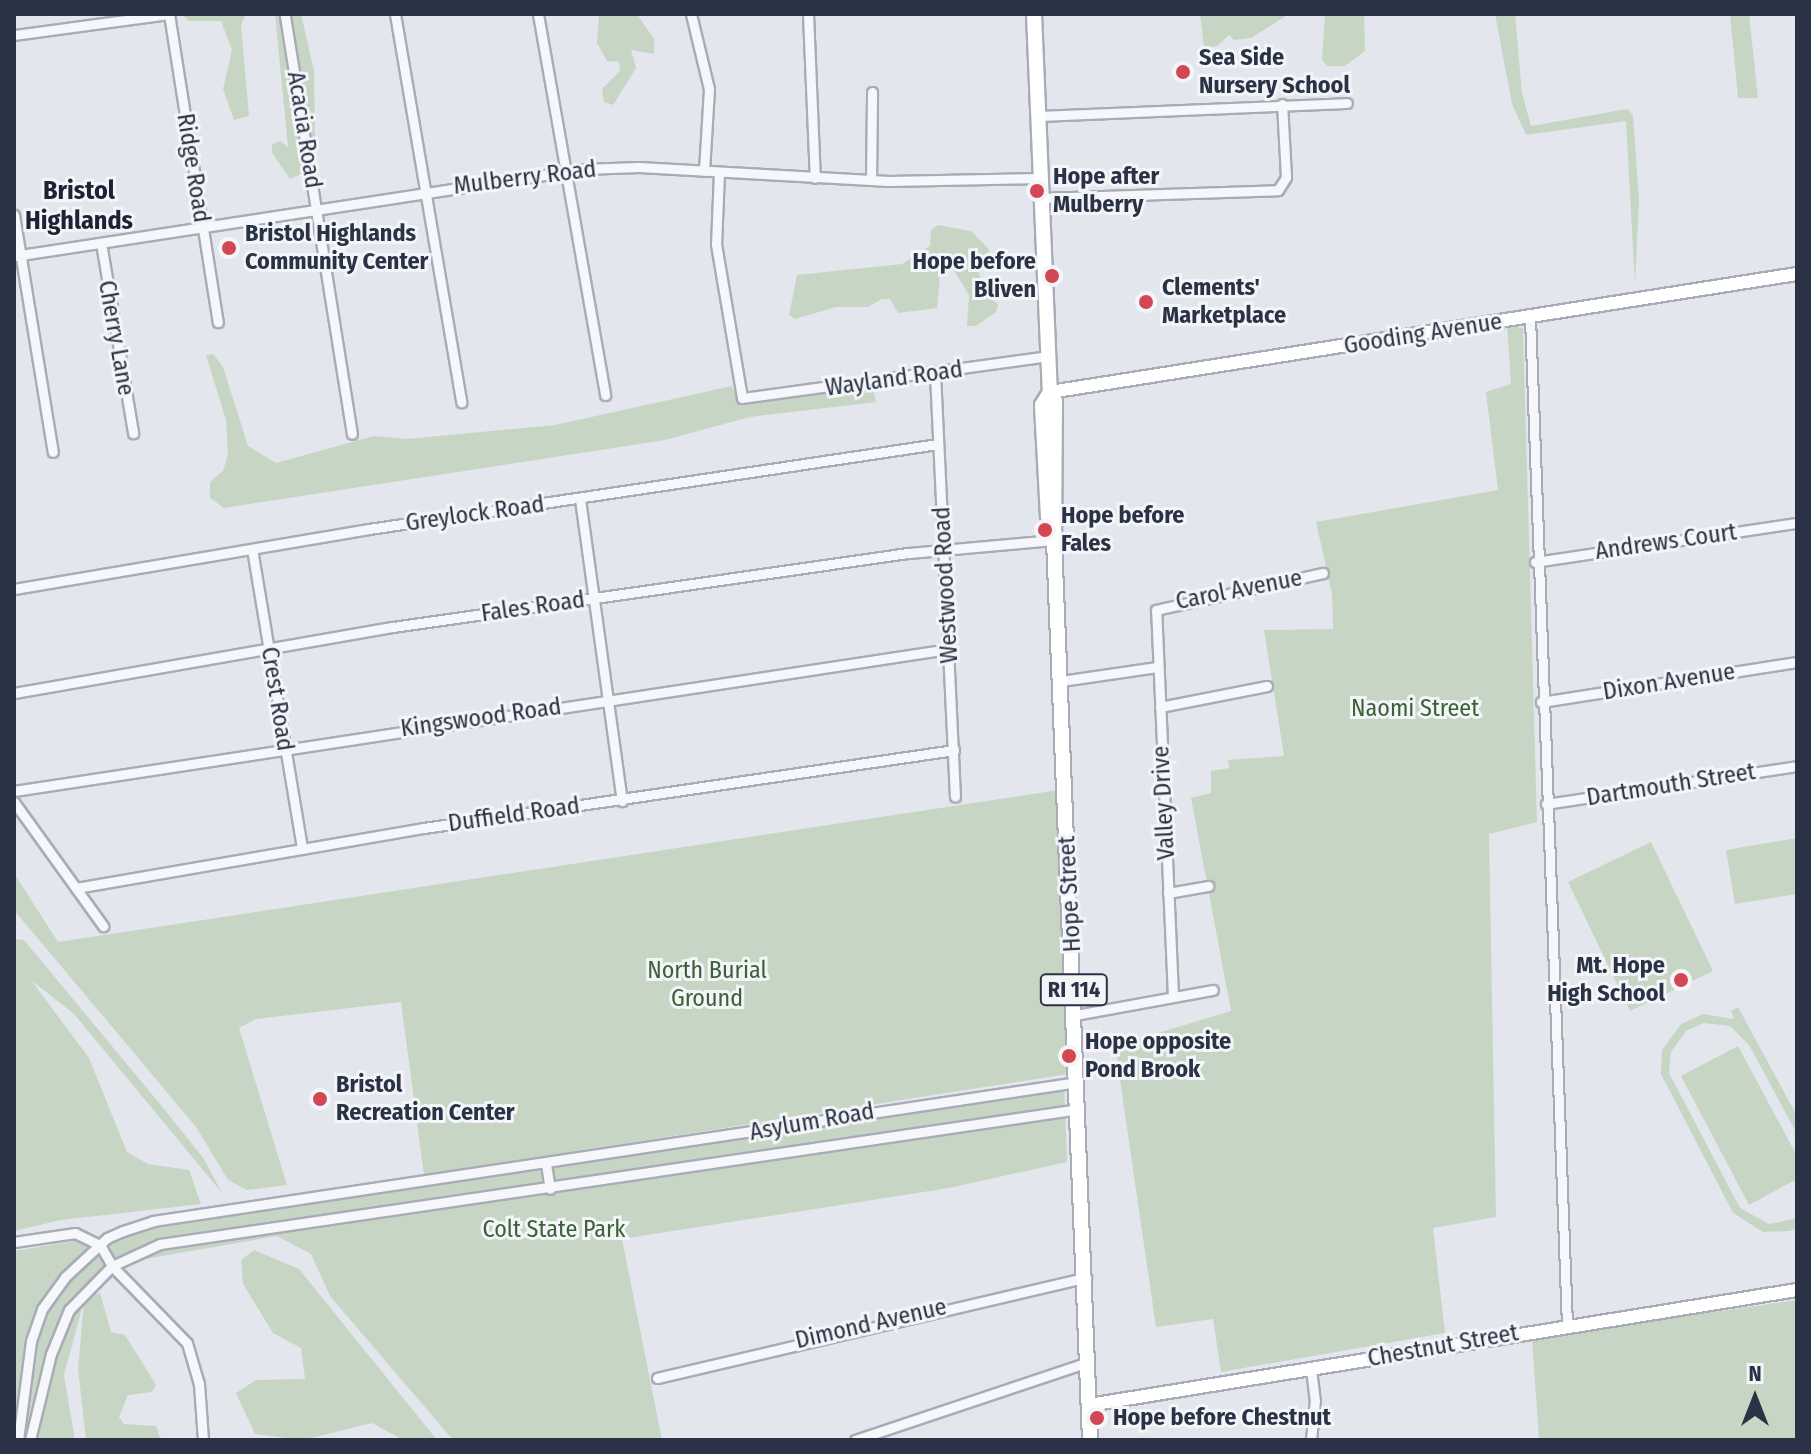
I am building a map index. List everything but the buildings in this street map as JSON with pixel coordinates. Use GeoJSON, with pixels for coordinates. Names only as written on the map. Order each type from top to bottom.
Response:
{"type":"FeatureCollection","features":[{"type":"Feature","properties":{"kind":"main road","name":"Hope Street"},"geometry":{"type":"LineString","coordinates":[[1034,14],[1050,392],[1042,405],[1049,530],[1054,540],[1061,681],[1090,1440]]}},
{"type":"Feature","properties":{"kind":"main road","name":"Gooding Avenue"},"geometry":{"type":"LineString","coordinates":[[1050,392],[1797,274]]}},
{"type":"Feature","properties":{"kind":"main road","name":"Chestnut Street"},"geometry":{"type":"LineString","coordinates":[[1089,1405],[1797,1290]]}},
{"type":"Feature","properties":{"kind":"street"},"geometry":{"type":"LineString","coordinates":[[14,35],[170,14]]}},
{"type":"Feature","properties":{"kind":"street","name":"Ridge Road"},"geometry":{"type":"LineString","coordinates":[[170,14],[218,322]]}},
{"type":"Feature","properties":{"kind":"street"},"geometry":{"type":"LineString","coordinates":[[395,14],[461,402]]}},
{"type":"Feature","properties":{"kind":"street"},"geometry":{"type":"LineString","coordinates":[[538,14],[605,395]]}},
{"type":"Feature","properties":{"kind":"street"},"geometry":{"type":"LineString","coordinates":[[691,14],[709,89],[704,171]]}},
{"type":"Feature","properties":{"kind":"street"},"geometry":{"type":"LineString","coordinates":[[808,14],[815,178]]}},
{"type":"Feature","properties":{"kind":"street","name":"Acacia Road"},"geometry":{"type":"LineString","coordinates":[[285,16],[352,434]]}},
{"type":"Feature","properties":{"kind":"street"},"geometry":{"type":"LineString","coordinates":[[871,180],[872,92]]}},
{"type":"Feature","properties":{"kind":"street"},"geometry":{"type":"LineString","coordinates":[[1038,116],[1347,103]]}},
{"type":"Feature","properties":{"kind":"street"},"geometry":{"type":"LineString","coordinates":[[1041,198],[1275,191],[1285,186],[1282,104]]}},
{"type":"Feature","properties":{"kind":"street","name":"Mulberry Road"},"geometry":{"type":"LineString","coordinates":[[18,256],[425,192],[611,167],[871,180],[1040,178]]}},
{"type":"Feature","properties":{"kind":"street","name":"Wayland Road"},"geometry":{"type":"LineString","coordinates":[[719,173],[716,244],[740,396],[764,398],[1048,356]]}},
{"type":"Feature","properties":{"kind":"street"},"geometry":{"type":"LineString","coordinates":[[14,215],[18,256],[53,452]]}},
{"type":"Feature","properties":{"kind":"street","name":"Cherry Lane"},"geometry":{"type":"LineString","coordinates":[[101,243],[133,433]]}},
{"type":"Feature","properties":{"kind":"street"},"geometry":{"type":"LineString","coordinates":[[1530,317],[1535,562],[1567,1325]]}},
{"type":"Feature","properties":{"kind":"street","name":"Westwood Road"},"geometry":{"type":"LineString","coordinates":[[935,373],[955,797]]}},
{"type":"Feature","properties":{"kind":"street","name":"Greylock Road"},"geometry":{"type":"LineString","coordinates":[[14,589],[252,549],[938,444]]}},
{"type":"Feature","properties":{"kind":"street"},"geometry":{"type":"LineString","coordinates":[[580,499],[622,801]]}},
{"type":"Feature","properties":{"kind":"street","name":"Andrews Court"},"geometry":{"type":"LineString","coordinates":[[1535,562],[1797,523]]}},
{"type":"Feature","properties":{"kind":"street","name":"Fales Road"},"geometry":{"type":"LineString","coordinates":[[14,693],[269,648],[595,598],[943,549],[1054,540]]}},
{"type":"Feature","properties":{"kind":"street","name":"Crest Road"},"geometry":{"type":"LineString","coordinates":[[252,549],[302,849]]}},
{"type":"Feature","properties":{"kind":"street","name":"Carol Avenue"},"geometry":{"type":"LineString","coordinates":[[1156,610],[1323,573]]}},
{"type":"Feature","properties":{"kind":"street","name":"Valley Drive"},"geometry":{"type":"LineString","coordinates":[[1156,610],[1173,996]]}},
{"type":"Feature","properties":{"kind":"street","name":"Kingswood Road"},"geometry":{"type":"LineString","coordinates":[[14,791],[949,649]]}},
{"type":"Feature","properties":{"kind":"street","name":"Dixon Avenue"},"geometry":{"type":"LineString","coordinates":[[1541,702],[1797,662]]}},
{"type":"Feature","properties":{"kind":"street"},"geometry":{"type":"LineString","coordinates":[[1061,681],[1157,667]]}},
{"type":"Feature","properties":{"kind":"street"},"geometry":{"type":"LineString","coordinates":[[1160,707],[1267,686]]}},
{"type":"Feature","properties":{"kind":"street","name":"Duffield Road"},"geometry":{"type":"LineString","coordinates":[[76,888],[302,849],[954,750]]}},
{"type":"Feature","properties":{"kind":"street","name":"Dartmouth Street"},"geometry":{"type":"LineString","coordinates":[[1546,804],[1797,766]]}},
{"type":"Feature","properties":{"kind":"street"},"geometry":{"type":"LineString","coordinates":[[14,802],[103,926]]}},
{"type":"Feature","properties":{"kind":"street"},"geometry":{"type":"LineString","coordinates":[[1168,893],[1208,886]]}},
{"type":"Feature","properties":{"kind":"street"},"geometry":{"type":"LineString","coordinates":[[1075,1015],[1213,990]]}},
{"type":"Feature","properties":{"kind":"street","name":"Asylum Road"},"geometry":{"type":"LineString","coordinates":[[100,1245],[153,1221],[1078,1082]]}},
{"type":"Feature","properties":{"kind":"street","name":"Asylum Road"},"geometry":{"type":"LineString","coordinates":[[112,1266],[134,1252],[171,1242],[550,1189],[1079,1109]]}},
{"type":"Feature","properties":{"kind":"street"},"geometry":{"type":"LineString","coordinates":[[546,1164],[550,1189]]}},
{"type":"Feature","properties":{"kind":"street"},"geometry":{"type":"LineString","coordinates":[[14,1242],[75,1233],[100,1245],[112,1266],[159,1309],[192,1352],[203,1440]]}},
{"type":"Feature","properties":{"kind":"street"},"geometry":{"type":"LineString","coordinates":[[18,1440],[36,1324],[59,1283],[100,1245]]}},
{"type":"Feature","properties":{"kind":"street"},"geometry":{"type":"LineString","coordinates":[[30,1440],[51,1354],[69,1310],[112,1266]]}},
{"type":"Feature","properties":{"kind":"street","name":"Dimond Avenue"},"geometry":{"type":"LineString","coordinates":[[657,1378],[1086,1277]]}},
{"type":"Feature","properties":{"kind":"street"},"geometry":{"type":"LineString","coordinates":[[855,1440],[1088,1362]]}},
{"type":"Feature","properties":{"kind":"street"},"geometry":{"type":"LineString","coordinates":[[1311,1369],[1315,1400],[1311,1440]]}},
{"type":"Feature","properties":{"kind":"green space"},"geometry":{"type":"Polygon","coordinates":[[[181,14],[246,14],[241,25],[249,116],[234,120],[223,89],[232,50],[221,21],[189,21],[181,14]]]}},
{"type":"Feature","properties":{"kind":"green space"},"geometry":{"type":"Polygon","coordinates":[[[275,14],[301,14],[314,71],[315,137],[305,172],[290,179],[272,153],[272,145],[280,141],[288,147],[275,14]]]}},
{"type":"Feature","properties":{"kind":"green space"},"geometry":{"type":"Polygon","coordinates":[[[599,14],[637,14],[654,39],[654,54],[631,50],[636,68],[613,105],[604,102],[602,89],[620,71],[619,62],[607,61],[597,43],[599,14]]]}},
{"type":"Feature","properties":{"kind":"green space"},"geometry":{"type":"Polygon","coordinates":[[[1200,14],[1289,14],[1251,38],[1234,40],[1229,35],[1217,46],[1204,47],[1200,14]]]}},
{"type":"Feature","properties":{"kind":"green space"},"geometry":{"type":"Polygon","coordinates":[[[1325,14],[1364,14],[1365,51],[1345,66],[1327,66],[1322,60],[1325,14]]]}},
{"type":"Feature","properties":{"kind":"green space"},"geometry":{"type":"Polygon","coordinates":[[[1495,14],[1515,14],[1522,93],[1531,126],[1627,109],[1633,115],[1639,200],[1635,284],[1626,121],[1526,135],[1512,104],[1495,14]]]}},
{"type":"Feature","properties":{"kind":"green space"},"geometry":{"type":"Polygon","coordinates":[[[1730,14],[1749,14],[1758,98],[1738,98],[1730,14]]]}},
{"type":"Feature","properties":{"kind":"green space"},"geometry":{"type":"Polygon","coordinates":[[[938,225],[971,231],[988,248],[990,256],[977,263],[984,294],[998,304],[996,312],[976,326],[967,326],[969,295],[953,269],[940,275],[937,308],[898,313],[890,299],[882,299],[868,307],[836,307],[795,319],[789,315],[797,275],[902,264],[930,246],[931,230],[938,225]]]}},
{"type":"Feature","properties":{"kind":"green space","name":"Naomi Street"},"geometry":{"type":"Polygon","coordinates":[[[1507,325],[1523,328],[1537,822],[1489,834],[1496,1217],[1433,1228],[1445,1333],[1221,1372],[1213,1319],[1156,1327],[1115,1046],[1231,1011],[1191,798],[1211,793],[1211,771],[1229,768],[1228,760],[1284,756],[1264,630],[1333,629],[1332,594],[1316,522],[1498,490],[1486,392],[1511,384],[1507,325]]]}},
{"type":"Feature","properties":{"kind":"green space"},"geometry":{"type":"Polygon","coordinates":[[[213,354],[223,367],[248,446],[276,463],[374,436],[407,439],[555,425],[732,386],[739,403],[872,385],[876,402],[750,417],[665,440],[224,508],[210,498],[210,482],[223,471],[228,454],[226,420],[206,355],[213,354]]]}},
{"type":"Feature","properties":{"kind":"green space","name":"North Burial Ground"},"geometry":{"type":"Polygon","coordinates":[[[1059,790],[1068,1074],[424,1175],[401,1002],[256,1019],[239,1028],[287,1185],[247,1190],[228,1180],[196,1127],[14,910],[14,873],[58,942],[1059,790]]]}},
{"type":"Feature","properties":{"kind":"green space"},"geometry":{"type":"Polygon","coordinates":[[[1797,838],[1797,894],[1735,904],[1726,850],[1797,838]]]}},
{"type":"Feature","properties":{"kind":"green space"},"geometry":{"type":"Polygon","coordinates":[[[1651,842],[1713,971],[1630,1011],[1568,882],[1651,842]]]}},
{"type":"Feature","properties":{"kind":"green space"},"geometry":{"type":"Polygon","coordinates":[[[14,939],[24,940],[160,1104],[204,1159],[222,1193],[74,1014],[31,980],[89,1058],[127,1152],[148,1164],[189,1170],[201,1204],[61,1220],[14,1231],[14,939]]]}},
{"type":"Feature","properties":{"kind":"green space"},"geometry":{"type":"Polygon","coordinates":[[[1738,1007],[1797,1116],[1797,1134],[1749,1045],[1730,1026],[1704,1023],[1686,1031],[1671,1052],[1669,1073],[1740,1208],[1769,1224],[1797,1218],[1797,1228],[1790,1231],[1763,1232],[1733,1213],[1661,1074],[1662,1050],[1681,1024],[1703,1014],[1734,1019],[1731,1011],[1738,1007]]]}},
{"type":"Feature","properties":{"kind":"green space"},"geometry":{"type":"Polygon","coordinates":[[[1738,1046],[1797,1156],[1797,1179],[1749,1205],[1681,1076],[1738,1046]]]}},
{"type":"Feature","properties":{"kind":"green space","name":"Colt State Park"},"geometry":{"type":"Polygon","coordinates":[[[1064,1079],[1067,1162],[949,1188],[622,1239],[662,1440],[453,1440],[330,1296],[311,1254],[277,1236],[134,1261],[87,1298],[100,1293],[111,1332],[125,1335],[156,1385],[152,1392],[128,1395],[119,1417],[124,1424],[156,1426],[161,1440],[86,1440],[78,1369],[84,1301],[64,1375],[75,1440],[14,1440],[14,1251],[1064,1079]]]}},
{"type":"Feature","properties":{"kind":"green space"},"geometry":{"type":"Polygon","coordinates":[[[254,1250],[299,1269],[437,1440],[403,1440],[372,1423],[303,1440],[255,1434],[236,1393],[256,1380],[305,1379],[301,1348],[273,1333],[243,1284],[241,1260],[254,1250]]]}},
{"type":"Feature","properties":{"kind":"green space"},"geometry":{"type":"Polygon","coordinates":[[[1797,1300],[1797,1440],[1539,1440],[1532,1338],[1797,1300]]]}},
{"type":"Feature","properties":{"kind":"place","name":"Sea Side Nursery School"},"geometry":{"type":"Point","coordinates":[1183,72]}},
{"type":"Feature","properties":{"kind":"place","name":"Hope after Mulberry"},"geometry":{"type":"Point","coordinates":[1037,191]}},
{"type":"Feature","properties":{"kind":"place","name":"Bristol Highlands Community Center"},"geometry":{"type":"Point","coordinates":[229,248]}},
{"type":"Feature","properties":{"kind":"place","name":"Hope before Bliven"},"geometry":{"type":"Point","coordinates":[1052,276]}},
{"type":"Feature","properties":{"kind":"place","name":"Clements' Marketplace"},"geometry":{"type":"Point","coordinates":[1146,302]}},
{"type":"Feature","properties":{"kind":"place","name":"Hope before Fales"},"geometry":{"type":"Point","coordinates":[1045,530]}},
{"type":"Feature","properties":{"kind":"place","name":"Mt. Hope High School"},"geometry":{"type":"Point","coordinates":[1681,980]}},
{"type":"Feature","properties":{"kind":"place","name":"Hope opposite Pond Brook"},"geometry":{"type":"Point","coordinates":[1069,1056]}},
{"type":"Feature","properties":{"kind":"place","name":"Bristol Recreation Center"},"geometry":{"type":"Point","coordinates":[320,1099]}},
{"type":"Feature","properties":{"kind":"place","name":"Hope before Chestnut"},"geometry":{"type":"Point","coordinates":[1097,1418]}},
{"type":"Feature","properties":{"kind":"district","name":"Bristol Highlands"},"geometry":{"type":"Point","coordinates":[79,206]}}]}
